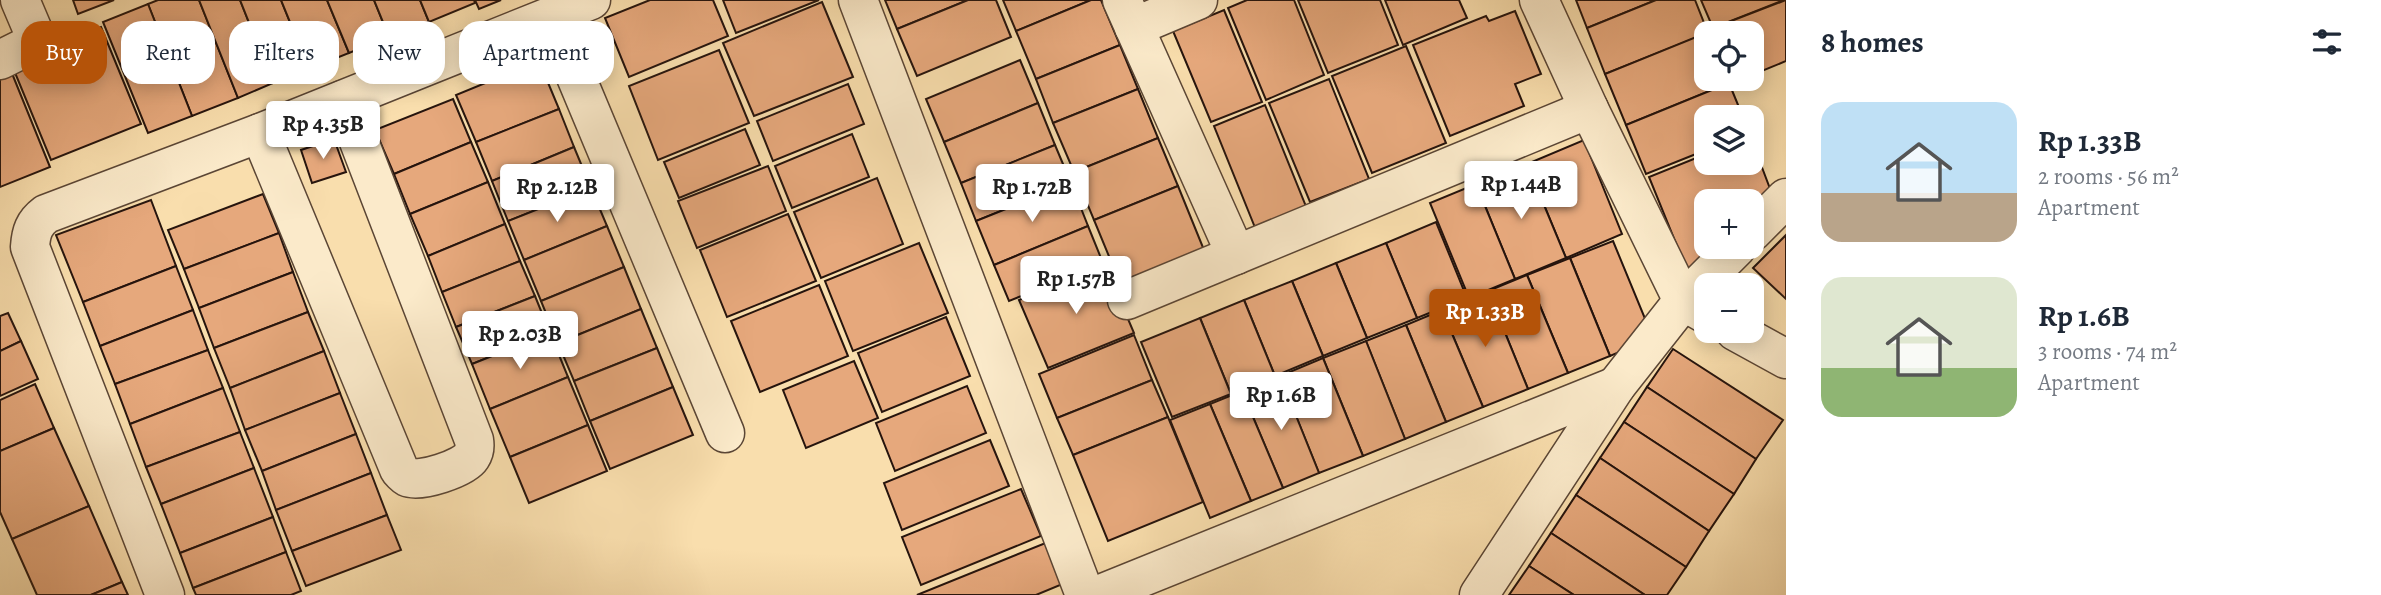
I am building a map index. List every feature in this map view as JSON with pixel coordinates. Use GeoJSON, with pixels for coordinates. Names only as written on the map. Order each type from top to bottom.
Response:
{"type":"FeatureCollection","features":[{"type":"Feature","properties":{"kind":"street"},"geometry":{"type":"LineString","coordinates":[[0,60],[34,43],[34,33],[20,0]]}},
{"type":"Feature","properties":{"kind":"street"},"geometry":{"type":"LineString","coordinates":[[165,595],[30,247],[31,233],[36,221],[46,214],[343,100],[591,0]]}},
{"type":"Feature","properties":{"kind":"street"},"geometry":{"type":"LineString","coordinates":[[858,0],[1085,595]]}},
{"type":"Feature","properties":{"kind":"street"},"geometry":{"type":"LineString","coordinates":[[1198,0],[1128,13],[1236,255]]}},
{"type":"Feature","properties":{"kind":"street"},"geometry":{"type":"LineString","coordinates":[[1539,0],[1589,109],[1694,306]]}},
{"type":"Feature","properties":{"kind":"street"},"geometry":{"type":"LineString","coordinates":[[551,18],[725,433]]}},
{"type":"Feature","properties":{"kind":"street"},"geometry":{"type":"LineString","coordinates":[[260,132],[399,469],[406,477],[416,479],[465,464],[475,449],[474,440],[343,100]]}},
{"type":"Feature","properties":{"kind":"street"},"geometry":{"type":"LineString","coordinates":[[1127,300],[1589,109]]}},
{"type":"Feature","properties":{"kind":"street"},"geometry":{"type":"LineString","coordinates":[[1764,220],[1786,198]]}},
{"type":"Feature","properties":{"kind":"street"},"geometry":{"type":"LineString","coordinates":[[1479,595],[1616,386],[1694,309]]}},
{"type":"Feature","properties":{"kind":"street"},"geometry":{"type":"LineString","coordinates":[[1757,343],[1786,359]]}},
{"type":"Feature","properties":{"kind":"street"},"geometry":{"type":"LineString","coordinates":[[1098,595],[1616,386]]}},
{"type":"Feature","properties":{"kind":"building"},"geometry":{"type":"Polygon","coordinates":[[[73,0],[114,0],[78,14],[73,0]]]}},
{"type":"Feature","properties":{"kind":"building"},"geometry":{"type":"Polygon","coordinates":[[[158,0],[199,0],[207,21],[155,21],[148,4],[158,0]]]}},
{"type":"Feature","properties":{"kind":"building"},"geometry":{"type":"Polygon","coordinates":[[[199,0],[240,0],[248,21],[229,21],[229,75],[215,40],[215,21],[207,21],[199,0]]]}},
{"type":"Feature","properties":{"kind":"building"},"geometry":{"type":"Polygon","coordinates":[[[240,0],[281,0],[290,21],[248,21],[240,0]]]}},
{"type":"Feature","properties":{"kind":"building"},"geometry":{"type":"Polygon","coordinates":[[[281,0],[327,0],[336,21],[290,21],[281,0]]]}},
{"type":"Feature","properties":{"kind":"building"},"geometry":{"type":"Polygon","coordinates":[[[327,0],[374,0],[383,21],[353,21],[353,51],[349,53],[339,29],[339,21],[336,21],[327,0]]]}},
{"type":"Feature","properties":{"kind":"building"},"geometry":{"type":"Polygon","coordinates":[[[374,0],[420,0],[429,21],[383,21],[374,0]]]}},
{"type":"Feature","properties":{"kind":"building"},"geometry":{"type":"Polygon","coordinates":[[[420,0],[474,0],[475,3],[429,21],[420,0]]]}},
{"type":"Feature","properties":{"kind":"building"},"geometry":{"type":"Polygon","coordinates":[[[475,0],[501,0],[479,9],[475,0]]]}},
{"type":"Feature","properties":{"kind":"building"},"geometry":{"type":"Polygon","coordinates":[[[650,0],[713,0],[728,36],[629,77],[614,40],[614,21],[606,21],[605,18],[650,0]]]}},
{"type":"Feature","properties":{"kind":"building"},"geometry":{"type":"Polygon","coordinates":[[[723,0],[819,0],[736,33],[723,0]]]}},
{"type":"Feature","properties":{"kind":"building"},"geometry":{"type":"Polygon","coordinates":[[[885,0],[968,0],[897,29],[885,0]]]}},
{"type":"Feature","properties":{"kind":"building"},"geometry":{"type":"Polygon","coordinates":[[[968,0],[996,0],[1011,37],[917,76],[897,29],[968,0]]]}},
{"type":"Feature","properties":{"kind":"building"},"geometry":{"type":"Polygon","coordinates":[[[1003,0],[1091,0],[1016,31],[1003,0]]]}},
{"type":"Feature","properties":{"kind":"building"},"geometry":{"type":"Polygon","coordinates":[[[1091,0],[1101,0],[1120,45],[1036,79],[1016,31],[1091,0]]]}},
{"type":"Feature","properties":{"kind":"building"},"geometry":{"type":"Polygon","coordinates":[[[1247,0],[1294,0],[1324,75],[1266,100],[1228,8],[1247,0]]]}},
{"type":"Feature","properties":{"kind":"building"},"geometry":{"type":"Polygon","coordinates":[[[1298,0],[1380,0],[1398,45],[1328,73],[1298,0]]]}},
{"type":"Feature","properties":{"kind":"building"},"geometry":{"type":"Polygon","coordinates":[[[1385,0],[1459,0],[1467,18],[1403,45],[1385,0]]]}},
{"type":"Feature","properties":{"kind":"building"},"geometry":{"type":"Polygon","coordinates":[[[1576,0],[1656,0],[1587,28],[1576,0]]]}},
{"type":"Feature","properties":{"kind":"building"},"geometry":{"type":"Polygon","coordinates":[[[1656,0],[1695,0],[1703,21],[1694,21],[1694,39],[1605,74],[1587,28],[1656,0]]]}},
{"type":"Feature","properties":{"kind":"building"},"geometry":{"type":"Polygon","coordinates":[[[1701,0],[1784,0],[1731,21],[1710,21],[1701,0]]]}},
{"type":"Feature","properties":{"kind":"building"},"geometry":{"type":"Polygon","coordinates":[[[1786,0],[1786,61],[1764,70],[1764,21],[1731,21],[1786,0]]]}},
{"type":"Feature","properties":{"kind":"building"},"geometry":{"type":"Polygon","coordinates":[[[822,2],[853,77],[754,116],[723,43],[822,2]]]}},
{"type":"Feature","properties":{"kind":"building"},"geometry":{"type":"Polygon","coordinates":[[[148,4],[155,21],[121,21],[121,66],[106,21],[148,4]]]}},
{"type":"Feature","properties":{"kind":"building"},"geometry":{"type":"Polygon","coordinates":[[[1224,10],[1262,102],[1211,122],[1173,31],[1224,10]]]}},
{"type":"Feature","properties":{"kind":"building"},"geometry":{"type":"Polygon","coordinates":[[[1515,11],[1541,74],[1515,84],[1524,106],[1450,136],[1413,45],[1486,16],[1489,21],[1515,11]]]}},
{"type":"Feature","properties":{"kind":"building"},"geometry":{"type":"Polygon","coordinates":[[[339,29],[349,53],[339,57],[339,29]]]}},
{"type":"Feature","properties":{"kind":"building"},"geometry":{"type":"Polygon","coordinates":[[[1694,38],[1694,91],[1709,91],[1626,125],[1605,74],[1694,38]]]}},
{"type":"Feature","properties":{"kind":"building"},"geometry":{"type":"Polygon","coordinates":[[[215,40],[229,75],[229,84],[232,84],[238,98],[192,116],[179,84],[215,84],[215,40]]]}},
{"type":"Feature","properties":{"kind":"building"},"geometry":{"type":"Polygon","coordinates":[[[107,42],[121,76],[121,84],[125,84],[141,124],[51,160],[11,63],[21,59],[21,84],[107,84],[107,42]]]}},
{"type":"Feature","properties":{"kind":"building"},"geometry":{"type":"Polygon","coordinates":[[[1120,45],[1138,89],[1053,123],[1036,79],[1120,45]]]}},
{"type":"Feature","properties":{"kind":"building"},"geometry":{"type":"Polygon","coordinates":[[[1406,46],[1446,143],[1372,173],[1332,76],[1406,46]]]}},
{"type":"Feature","properties":{"kind":"building"},"geometry":{"type":"Polygon","coordinates":[[[719,50],[749,123],[658,160],[629,86],[719,50]]]}},
{"type":"Feature","properties":{"kind":"building"},"geometry":{"type":"Polygon","coordinates":[[[1020,60],[1038,103],[944,142],[926,99],[1020,60]]]}},
{"type":"Feature","properties":{"kind":"building"},"geometry":{"type":"Polygon","coordinates":[[[9,66],[50,167],[0,187],[0,70],[9,66]]]}},
{"type":"Feature","properties":{"kind":"building"},"geometry":{"type":"Polygon","coordinates":[[[1329,79],[1369,179],[1310,202],[1269,103],[1329,79]]]}},
{"type":"Feature","properties":{"kind":"building"},"geometry":{"type":"Polygon","coordinates":[[[128,84],[179,84],[192,116],[148,133],[128,84]]]}},
{"type":"Feature","properties":{"kind":"building"},"geometry":{"type":"Polygon","coordinates":[[[232,84],[271,84],[238,98],[232,84]]]}},
{"type":"Feature","properties":{"kind":"building"},"geometry":{"type":"Polygon","coordinates":[[[483,84],[549,84],[559,109],[476,142],[456,95],[483,84]]]}},
{"type":"Feature","properties":{"kind":"building"},"geometry":{"type":"Polygon","coordinates":[[[848,84],[864,124],[773,161],[757,121],[848,84]]]}},
{"type":"Feature","properties":{"kind":"building"},"geometry":{"type":"Polygon","coordinates":[[[1138,89],[1158,138],[1074,172],[1053,123],[1138,89]]]}},
{"type":"Feature","properties":{"kind":"building"},"geometry":{"type":"Polygon","coordinates":[[[1709,91],[1732,91],[1738,105],[1694,105],[1694,155],[1646,174],[1626,125],[1709,91]]]}},
{"type":"Feature","properties":{"kind":"building"},"geometry":{"type":"Polygon","coordinates":[[[453,99],[471,142],[394,174],[375,130],[453,99]]]}},
{"type":"Feature","properties":{"kind":"building"},"geometry":{"type":"Polygon","coordinates":[[[1038,103],[1055,145],[961,183],[944,142],[1038,103]]]}},
{"type":"Feature","properties":{"kind":"building"},"geometry":{"type":"Polygon","coordinates":[[[1265,105],[1307,209],[1256,230],[1214,126],[1265,105]]]}},
{"type":"Feature","properties":{"kind":"building"},"geometry":{"type":"Polygon","coordinates":[[[559,109],[574,147],[492,181],[476,142],[559,109]]]}},
{"type":"Feature","properties":{"kind":"building"},"geometry":{"type":"Polygon","coordinates":[[[745,129],[760,165],[679,198],[664,162],[745,129]]]}},
{"type":"Feature","properties":{"kind":"building"},"geometry":{"type":"Polygon","coordinates":[[[852,134],[869,177],[792,208],[775,166],[852,134]]]}},
{"type":"Feature","properties":{"kind":"building"},"geometry":{"type":"Polygon","coordinates":[[[1158,138],[1178,186],[1094,220],[1074,172],[1158,138]]]}},
{"type":"Feature","properties":{"kind":"building"},"geometry":{"type":"Polygon","coordinates":[[[334,139],[346,172],[312,183],[301,150],[334,139]]]}},
{"type":"Feature","properties":{"kind":"building"},"geometry":{"type":"Polygon","coordinates":[[[1584,140],[1622,234],[1566,258],[1527,164],[1584,140]]]}},
{"type":"Feature","properties":{"kind":"building"},"geometry":{"type":"Polygon","coordinates":[[[471,142],[488,182],[410,214],[394,174],[471,142]]]}},
{"type":"Feature","properties":{"kind":"building"},"geometry":{"type":"Polygon","coordinates":[[[1055,145],[1071,183],[976,221],[961,183],[1055,145]]]}},
{"type":"Feature","properties":{"kind":"building"},"geometry":{"type":"Polygon","coordinates":[[[574,147],[591,188],[508,221],[492,181],[574,147]]]}},
{"type":"Feature","properties":{"kind":"building"},"geometry":{"type":"Polygon","coordinates":[[[1694,159],[1694,175],[1764,175],[1764,173],[1772,194],[1764,202],[1764,189],[1694,189],[1694,259],[1703,259],[1688,273],[1649,177],[1694,159]]]}},
{"type":"Feature","properties":{"kind":"building"},"geometry":{"type":"Polygon","coordinates":[[[1527,164],[1566,258],[1515,279],[1476,184],[1527,164]]]}},
{"type":"Feature","properties":{"kind":"building"},"geometry":{"type":"Polygon","coordinates":[[[768,166],[786,211],[697,248],[678,201],[768,166]]]}},
{"type":"Feature","properties":{"kind":"building"},"geometry":{"type":"Polygon","coordinates":[[[877,178],[903,244],[821,278],[794,212],[877,178]]]}},
{"type":"Feature","properties":{"kind":"building"},"geometry":{"type":"Polygon","coordinates":[[[488,182],[505,224],[428,256],[410,214],[488,182]]]}},
{"type":"Feature","properties":{"kind":"building"},"geometry":{"type":"Polygon","coordinates":[[[1071,183],[1088,226],[994,265],[976,221],[1071,183]]]}},
{"type":"Feature","properties":{"kind":"building"},"geometry":{"type":"Polygon","coordinates":[[[1476,184],[1515,279],[1469,298],[1430,203],[1476,184]]]}},
{"type":"Feature","properties":{"kind":"building"},"geometry":{"type":"Polygon","coordinates":[[[1178,186],[1204,250],[1120,283],[1094,220],[1178,186]]]}},
{"type":"Feature","properties":{"kind":"building"},"geometry":{"type":"Polygon","coordinates":[[[591,188],[607,226],[524,260],[508,221],[591,188]]]}},
{"type":"Feature","properties":{"kind":"building"},"geometry":{"type":"Polygon","coordinates":[[[263,194],[279,233],[184,269],[168,230],[263,194]]]}},
{"type":"Feature","properties":{"kind":"building"},"geometry":{"type":"Polygon","coordinates":[[[151,200],[176,266],[83,302],[56,235],[151,200]]]}},
{"type":"Feature","properties":{"kind":"building"},"geometry":{"type":"Polygon","coordinates":[[[788,214],[816,281],[727,317],[700,250],[788,214]]]}},
{"type":"Feature","properties":{"kind":"building"},"geometry":{"type":"Polygon","coordinates":[[[1436,222],[1467,298],[1417,318],[1386,243],[1436,222]]]}},
{"type":"Feature","properties":{"kind":"building"},"geometry":{"type":"Polygon","coordinates":[[[505,224],[520,261],[442,292],[428,256],[505,224]]]}},
{"type":"Feature","properties":{"kind":"building"},"geometry":{"type":"Polygon","coordinates":[[[607,226],[624,267],[541,301],[524,260],[607,226]]]}},
{"type":"Feature","properties":{"kind":"building"},"geometry":{"type":"Polygon","coordinates":[[[1088,226],[1103,263],[1009,301],[994,265],[1088,226]]]}},
{"type":"Feature","properties":{"kind":"building"},"geometry":{"type":"Polygon","coordinates":[[[279,233],[293,272],[199,308],[184,269],[279,233]]]}},
{"type":"Feature","properties":{"kind":"building"},"geometry":{"type":"Polygon","coordinates":[[[1786,235],[1786,299],[1764,278],[1764,273],[1758,273],[1753,268],[1786,235]]]}},
{"type":"Feature","properties":{"kind":"building"},"geometry":{"type":"Polygon","coordinates":[[[1613,241],[1653,338],[1610,356],[1570,258],[1613,241]]]}},
{"type":"Feature","properties":{"kind":"building"},"geometry":{"type":"Polygon","coordinates":[[[919,243],[948,313],[853,351],[825,281],[919,243]]]}},
{"type":"Feature","properties":{"kind":"building"},"geometry":{"type":"Polygon","coordinates":[[[1386,243],[1417,318],[1367,338],[1336,263],[1386,243]]]}},
{"type":"Feature","properties":{"kind":"building"},"geometry":{"type":"Polygon","coordinates":[[[1570,258],[1610,356],[1568,373],[1527,275],[1570,258]]]}},
{"type":"Feature","properties":{"kind":"building"},"geometry":{"type":"Polygon","coordinates":[[[520,261],[535,296],[456,327],[442,292],[520,261]]]}},
{"type":"Feature","properties":{"kind":"building"},"geometry":{"type":"Polygon","coordinates":[[[1336,263],[1367,338],[1323,356],[1292,281],[1336,263]]]}},
{"type":"Feature","properties":{"kind":"building"},"geometry":{"type":"Polygon","coordinates":[[[1105,265],[1134,333],[1048,368],[1019,300],[1105,265]]]}},
{"type":"Feature","properties":{"kind":"building"},"geometry":{"type":"Polygon","coordinates":[[[176,266],[193,310],[100,346],[83,302],[176,266]]]}},
{"type":"Feature","properties":{"kind":"building"},"geometry":{"type":"Polygon","coordinates":[[[624,267],[641,309],[558,343],[541,301],[624,267]]]}},
{"type":"Feature","properties":{"kind":"building"},"geometry":{"type":"Polygon","coordinates":[[[293,272],[308,312],[214,348],[199,308],[293,272]]]}},
{"type":"Feature","properties":{"kind":"building"},"geometry":{"type":"Polygon","coordinates":[[[1527,275],[1568,373],[1528,389],[1488,291],[1527,275]]]}},
{"type":"Feature","properties":{"kind":"building"},"geometry":{"type":"Polygon","coordinates":[[[1292,281],[1323,356],[1275,376],[1244,300],[1292,281]]]}},
{"type":"Feature","properties":{"kind":"building"},"geometry":{"type":"Polygon","coordinates":[[[819,285],[848,356],[760,392],[731,321],[819,285]]]}},
{"type":"Feature","properties":{"kind":"building"},"geometry":{"type":"Polygon","coordinates":[[[1488,291],[1528,389],[1483,407],[1442,310],[1488,291]]]}},
{"type":"Feature","properties":{"kind":"building"},"geometry":{"type":"Polygon","coordinates":[[[535,296],[550,333],[472,364],[456,327],[535,296]]]}},
{"type":"Feature","properties":{"kind":"building"},"geometry":{"type":"Polygon","coordinates":[[[1244,300],[1275,376],[1231,394],[1200,318],[1244,300]]]}},
{"type":"Feature","properties":{"kind":"building"},"geometry":{"type":"Polygon","coordinates":[[[641,309],[657,348],[574,381],[558,343],[641,309]]]}},
{"type":"Feature","properties":{"kind":"building"},"geometry":{"type":"Polygon","coordinates":[[[193,310],[208,350],[115,384],[100,346],[193,310]]]}},
{"type":"Feature","properties":{"kind":"building"},"geometry":{"type":"Polygon","coordinates":[[[1442,310],[1483,407],[1446,422],[1406,325],[1442,310]]]}},
{"type":"Feature","properties":{"kind":"building"},"geometry":{"type":"Polygon","coordinates":[[[308,312],[324,351],[230,388],[214,348],[308,312]]]}},
{"type":"Feature","properties":{"kind":"building"},"geometry":{"type":"Polygon","coordinates":[[[8,313],[21,341],[0,351],[0,316],[8,313]]]}},
{"type":"Feature","properties":{"kind":"building"},"geometry":{"type":"Polygon","coordinates":[[[946,317],[970,376],[882,412],[858,353],[946,317]]]}},
{"type":"Feature","properties":{"kind":"building"},"geometry":{"type":"Polygon","coordinates":[[[1200,318],[1231,394],[1172,417],[1141,342],[1200,318]]]}},
{"type":"Feature","properties":{"kind":"building"},"geometry":{"type":"Polygon","coordinates":[[[1406,325],[1446,422],[1405,439],[1366,341],[1406,325]]]}},
{"type":"Feature","properties":{"kind":"building"},"geometry":{"type":"Polygon","coordinates":[[[550,333],[568,377],[490,409],[472,364],[550,333]]]}},
{"type":"Feature","properties":{"kind":"building"},"geometry":{"type":"Polygon","coordinates":[[[1134,335],[1152,380],[1057,418],[1039,374],[1134,335]]]}},
{"type":"Feature","properties":{"kind":"building"},"geometry":{"type":"Polygon","coordinates":[[[21,341],[38,379],[0,396],[0,351],[21,341]]]}},
{"type":"Feature","properties":{"kind":"building"},"geometry":{"type":"Polygon","coordinates":[[[1366,341],[1405,439],[1363,456],[1323,358],[1366,341]]]}},
{"type":"Feature","properties":{"kind":"building"},"geometry":{"type":"Polygon","coordinates":[[[657,348],[673,387],[590,421],[574,381],[657,348]]]}},
{"type":"Feature","properties":{"kind":"building"},"geometry":{"type":"Polygon","coordinates":[[[1673,349],[1783,420],[1756,459],[1647,387],[1673,349]]]}},
{"type":"Feature","properties":{"kind":"building"},"geometry":{"type":"Polygon","coordinates":[[[208,350],[223,388],[130,424],[115,384],[208,350]]]}},
{"type":"Feature","properties":{"kind":"building"},"geometry":{"type":"Polygon","coordinates":[[[324,351],[340,393],[245,430],[230,388],[324,351]]]}},
{"type":"Feature","properties":{"kind":"building"},"geometry":{"type":"Polygon","coordinates":[[[1323,358],[1363,456],[1319,473],[1280,376],[1323,358]]]}},
{"type":"Feature","properties":{"kind":"building"},"geometry":{"type":"Polygon","coordinates":[[[854,361],[878,418],[806,448],[783,390],[854,361]]]}},
{"type":"Feature","properties":{"kind":"building"},"geometry":{"type":"Polygon","coordinates":[[[1280,376],[1319,473],[1283,488],[1242,391],[1280,376]]]}},
{"type":"Feature","properties":{"kind":"building"},"geometry":{"type":"Polygon","coordinates":[[[568,377],[588,425],[510,457],[490,409],[568,377]]]}},
{"type":"Feature","properties":{"kind":"building"},"geometry":{"type":"Polygon","coordinates":[[[1152,380],[1168,417],[1073,455],[1057,418],[1152,380]]]}},
{"type":"Feature","properties":{"kind":"building"},"geometry":{"type":"Polygon","coordinates":[[[35,384],[54,428],[0,451],[0,400],[35,384]]]}},
{"type":"Feature","properties":{"kind":"building"},"geometry":{"type":"Polygon","coordinates":[[[967,386],[986,433],[895,471],[876,423],[967,386]]]}},
{"type":"Feature","properties":{"kind":"building"},"geometry":{"type":"Polygon","coordinates":[[[673,387],[693,435],[610,469],[590,421],[673,387]]]}},
{"type":"Feature","properties":{"kind":"building"},"geometry":{"type":"Polygon","coordinates":[[[1647,387],[1756,459],[1734,494],[1624,422],[1647,387]]]}},
{"type":"Feature","properties":{"kind":"building"},"geometry":{"type":"Polygon","coordinates":[[[223,388],[240,432],[146,467],[130,424],[223,388]]]}},
{"type":"Feature","properties":{"kind":"building"},"geometry":{"type":"Polygon","coordinates":[[[1242,391],[1283,488],[1251,501],[1210,404],[1242,391]]]}},
{"type":"Feature","properties":{"kind":"building"},"geometry":{"type":"Polygon","coordinates":[[[340,393],[356,434],[262,471],[245,430],[340,393]]]}},
{"type":"Feature","properties":{"kind":"building"},"geometry":{"type":"Polygon","coordinates":[[[1210,404],[1251,501],[1210,518],[1170,420],[1210,404]]]}},
{"type":"Feature","properties":{"kind":"building"},"geometry":{"type":"Polygon","coordinates":[[[1168,417],[1203,502],[1108,541],[1073,455],[1168,417]]]}},
{"type":"Feature","properties":{"kind":"building"},"geometry":{"type":"Polygon","coordinates":[[[1624,422],[1734,494],[1709,531],[1600,458],[1624,422]]]}},
{"type":"Feature","properties":{"kind":"building"},"geometry":{"type":"Polygon","coordinates":[[[588,425],[607,471],[529,503],[510,457],[588,425]]]}},
{"type":"Feature","properties":{"kind":"building"},"geometry":{"type":"Polygon","coordinates":[[[54,428],[89,506],[12,539],[0,512],[0,451],[54,428]]]}},
{"type":"Feature","properties":{"kind":"building"},"geometry":{"type":"Polygon","coordinates":[[[240,432],[254,468],[161,504],[146,467],[240,432]]]}},
{"type":"Feature","properties":{"kind":"building"},"geometry":{"type":"Polygon","coordinates":[[[356,434],[371,473],[276,510],[262,471],[356,434]]]}},
{"type":"Feature","properties":{"kind":"building"},"geometry":{"type":"Polygon","coordinates":[[[990,440],[1009,486],[902,530],[884,483],[990,440]]]}},
{"type":"Feature","properties":{"kind":"building"},"geometry":{"type":"Polygon","coordinates":[[[1600,458],[1709,531],[1686,567],[1576,495],[1600,458]]]}},
{"type":"Feature","properties":{"kind":"building"},"geometry":{"type":"Polygon","coordinates":[[[254,468],[273,517],[180,553],[161,504],[254,468]]]}},
{"type":"Feature","properties":{"kind":"building"},"geometry":{"type":"Polygon","coordinates":[[[371,473],[387,515],[292,551],[276,510],[371,473]]]}},
{"type":"Feature","properties":{"kind":"building"},"geometry":{"type":"Polygon","coordinates":[[[1021,489],[1041,536],[921,585],[902,537],[1021,489]]]}},
{"type":"Feature","properties":{"kind":"building"},"geometry":{"type":"Polygon","coordinates":[[[1576,495],[1686,567],[1667,595],[1645,595],[1551,533],[1576,495]]]}},
{"type":"Feature","properties":{"kind":"building"},"geometry":{"type":"Polygon","coordinates":[[[89,506],[122,582],[91,595],[37,595],[12,539],[89,506]]]}},
{"type":"Feature","properties":{"kind":"building"},"geometry":{"type":"Polygon","coordinates":[[[387,515],[401,550],[306,586],[292,551],[387,515]]]}},
{"type":"Feature","properties":{"kind":"building"},"geometry":{"type":"Polygon","coordinates":[[[273,517],[286,552],[193,588],[180,553],[273,517]]]}},
{"type":"Feature","properties":{"kind":"building"},"geometry":{"type":"Polygon","coordinates":[[[1551,533],[1645,595],[1574,595],[1529,566],[1551,533]]]}},
{"type":"Feature","properties":{"kind":"building"},"geometry":{"type":"Polygon","coordinates":[[[1048,542],[1065,583],[1036,595],[917,595],[1048,542]]]}},
{"type":"Feature","properties":{"kind":"building"},"geometry":{"type":"Polygon","coordinates":[[[286,552],[301,591],[291,595],[196,595],[193,588],[286,552]]]}},
{"type":"Feature","properties":{"kind":"building"},"geometry":{"type":"Polygon","coordinates":[[[1529,566],[1574,595],[1509,595],[1529,566]]]}},
{"type":"Feature","properties":{"kind":"building"},"geometry":{"type":"Polygon","coordinates":[[[122,582],[128,595],[91,595],[122,582]]]}}]}
